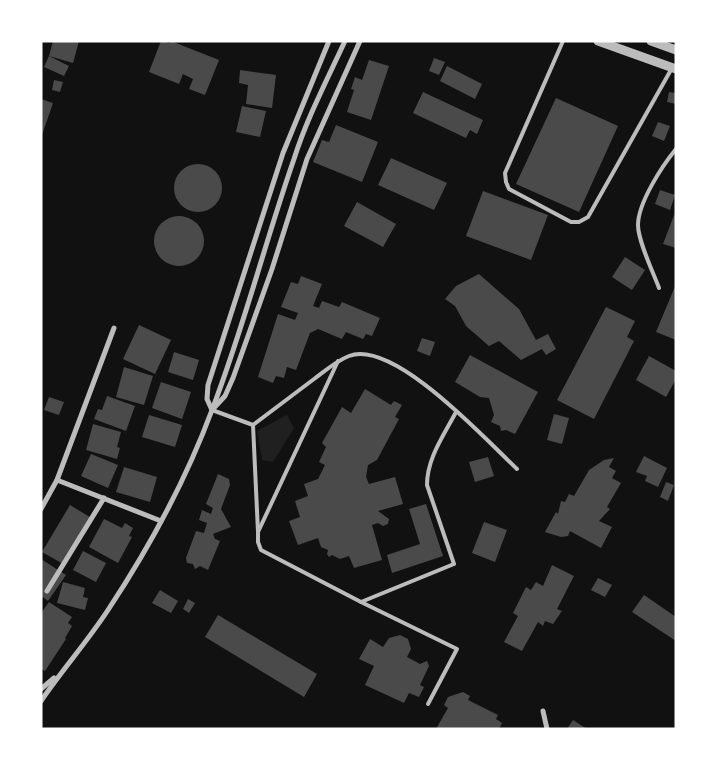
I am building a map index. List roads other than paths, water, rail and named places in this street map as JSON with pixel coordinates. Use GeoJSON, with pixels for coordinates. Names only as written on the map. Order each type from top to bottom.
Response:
{"type":"FeatureCollection","features":[{"type":"Feature","properties":{"kind":"street"},"geometry":{"type":"LineString","coordinates":[[212,410],[206,399],[208,385],[234,302],[283,153],[330,41]]}},
{"type":"Feature","properties":{"kind":"street"},"geometry":{"type":"LineString","coordinates":[[41,701],[108,611],[162,521],[184,475],[212,410],[254,288],[293,159],[306,125],[345,41]]}},
{"type":"Feature","properties":{"kind":"street"},"geometry":{"type":"LineString","coordinates":[[212,410],[225,396],[233,378],[272,269],[307,159],[360,41]]}},
{"type":"Feature","properties":{"kind":"street"},"geometry":{"type":"LineString","coordinates":[[598,41],[674,68]]}},
{"type":"Feature","properties":{"kind":"street"},"geometry":{"type":"LineString","coordinates":[[650,41],[676,50]]}},
{"type":"Feature","properties":{"kind":"street"},"geometry":{"type":"LineString","coordinates":[[41,509],[57,480],[114,328]]}},
{"type":"Feature","properties":{"kind":"street"},"geometry":{"type":"LineString","coordinates":[[57,480],[162,521]]}},
{"type":"Feature","properties":{"kind":"street"},"geometry":{"type":"LineString","coordinates":[[47,591],[104,498]]}},
{"type":"Feature","properties":{"kind":"street"},"geometry":{"type":"LineString","coordinates":[[41,689],[59,675]]}},
{"type":"Feature","properties":{"kind":"street"},"geometry":{"type":"LineString","coordinates":[[543,711],[547,729]]}},
{"type":"Feature","properties":{"kind":"lane"},"geometry":{"type":"LineString","coordinates":[[563,41],[505,173],[509,189],[571,222],[579,222],[588,217],[674,68]]}},
{"type":"Feature","properties":{"kind":"lane"},"geometry":{"type":"LineString","coordinates":[[659,288],[638,226],[640,214],[656,178],[676,149]]}},
{"type":"Feature","properties":{"kind":"lane"},"geometry":{"type":"LineString","coordinates":[[253,425],[338,361],[357,354],[368,354],[381,358],[430,387],[517,469]]}},
{"type":"Feature","properties":{"kind":"lane"},"geometry":{"type":"LineString","coordinates":[[258,536],[258,532],[338,361]]}},
{"type":"Feature","properties":{"kind":"lane"},"geometry":{"type":"LineString","coordinates":[[212,410],[253,425]]}},
{"type":"Feature","properties":{"kind":"lane"},"geometry":{"type":"LineString","coordinates":[[361,602],[454,564],[427,485],[427,475],[429,462],[456,412]]}},
{"type":"Feature","properties":{"kind":"lane"},"geometry":{"type":"LineString","coordinates":[[253,425],[258,536],[261,550],[457,649],[428,704]]}}]}
